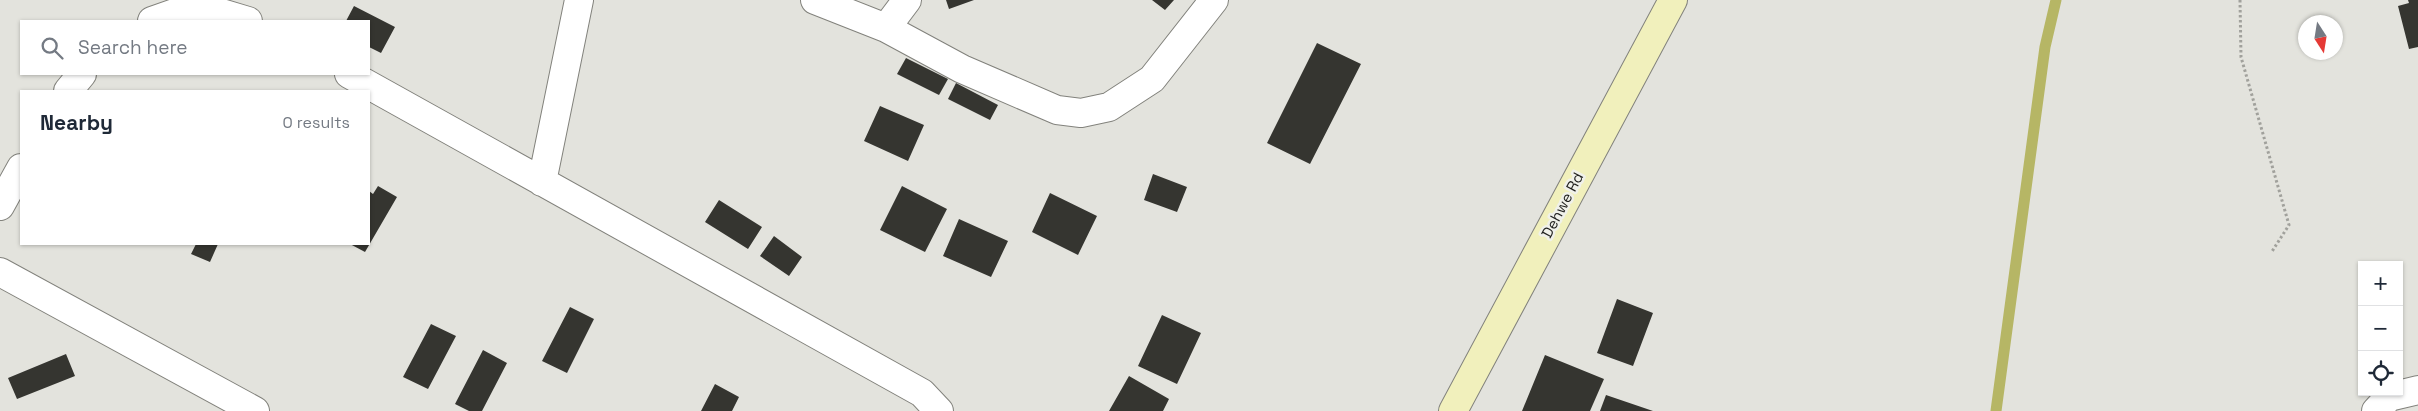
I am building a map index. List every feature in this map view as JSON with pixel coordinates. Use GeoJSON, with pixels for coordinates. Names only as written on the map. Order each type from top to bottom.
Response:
{"type":"FeatureCollection","features":[{"type":"Feature","properties":{"kind":"street"},"geometry":{"type":"LineString","coordinates":[[542,182],[579,0]]}},
{"type":"Feature","properties":{"kind":"street"},"geometry":{"type":"LineString","coordinates":[[815,0],[886,28],[962,69],[1014,92],[1057,110],[1081,113],[1108,107],[1152,79],[1214,0]]}},
{"type":"Feature","properties":{"kind":"street"},"geometry":{"type":"LineString","coordinates":[[886,28],[907,0]]}},
{"type":"Feature","properties":{"kind":"street","name":"Dehwe Rd"},"geometry":{"type":"LineString","coordinates":[[1453,411],[1674,0]]}},
{"type":"Feature","properties":{"kind":"street"},"geometry":{"type":"LineString","coordinates":[[155,20],[183,10],[218,12],[245,20]]}},
{"type":"Feature","properties":{"kind":"street"},"geometry":{"type":"LineString","coordinates":[[69,90],[81,75]]}},
{"type":"Feature","properties":{"kind":"street"},"geometry":{"type":"LineString","coordinates":[[351,75],[922,393],[939,411]]}},
{"type":"Feature","properties":{"kind":"street"},"geometry":{"type":"LineString","coordinates":[[0,206],[20,170]]}},
{"type":"Feature","properties":{"kind":"street"},"geometry":{"type":"LineString","coordinates":[[0,272],[255,411]]}},
{"type":"Feature","properties":{"kind":"street"},"geometry":{"type":"LineString","coordinates":[[2376,411],[2389,397],[2418,390]]}},
{"type":"Feature","properties":{"kind":"path"},"geometry":{"type":"LineString","coordinates":[[2240,0],[2241,58],[2289,225],[2271,253]]}},
{"type":"Feature","properties":{"kind":"building"},"geometry":{"type":"Polygon","coordinates":[[[946,0],[974,0],[949,9],[946,0]]]}},
{"type":"Feature","properties":{"kind":"building"},"geometry":{"type":"Polygon","coordinates":[[[1152,0],[1174,0],[1165,10],[1152,0]]]}},
{"type":"Feature","properties":{"kind":"building"},"geometry":{"type":"Polygon","coordinates":[[[2408,0],[2418,0],[2418,47],[2409,49],[2398,6],[2409,3],[2408,0]]]}},
{"type":"Feature","properties":{"kind":"building"},"geometry":{"type":"Polygon","coordinates":[[[354,6],[395,27],[381,53],[370,48],[370,20],[347,20],[354,6]]]}},
{"type":"Feature","properties":{"kind":"building"},"geometry":{"type":"Polygon","coordinates":[[[1317,43],[1361,64],[1310,164],[1267,143],[1317,43]]]}},
{"type":"Feature","properties":{"kind":"building"},"geometry":{"type":"Polygon","coordinates":[[[906,58],[948,79],[939,95],[897,74],[906,58]]]}},
{"type":"Feature","properties":{"kind":"building"},"geometry":{"type":"Polygon","coordinates":[[[956,83],[998,105],[990,120],[948,99],[956,83]]]}},
{"type":"Feature","properties":{"kind":"building"},"geometry":{"type":"Polygon","coordinates":[[[880,106],[924,125],[908,161],[864,141],[880,106]]]}},
{"type":"Feature","properties":{"kind":"building"},"geometry":{"type":"Polygon","coordinates":[[[1153,174],[1187,187],[1177,212],[1144,200],[1153,174]]]}},
{"type":"Feature","properties":{"kind":"building"},"geometry":{"type":"Polygon","coordinates":[[[378,186],[397,197],[370,243],[370,192],[373,194],[378,186]]]}},
{"type":"Feature","properties":{"kind":"building"},"geometry":{"type":"Polygon","coordinates":[[[902,186],[947,209],[925,252],[880,230],[902,186]]]}},
{"type":"Feature","properties":{"kind":"building"},"geometry":{"type":"Polygon","coordinates":[[[1050,193],[1097,216],[1078,255],[1032,232],[1050,193]]]}},
{"type":"Feature","properties":{"kind":"building"},"geometry":{"type":"Polygon","coordinates":[[[719,200],[762,227],[748,249],[705,222],[719,200]]]}},
{"type":"Feature","properties":{"kind":"building"},"geometry":{"type":"Polygon","coordinates":[[[959,219],[1008,241],[991,277],[943,256],[959,219]]]}},
{"type":"Feature","properties":{"kind":"building"},"geometry":{"type":"Polygon","coordinates":[[[774,236],[802,257],[789,276],[760,256],[774,236]]]}},
{"type":"Feature","properties":{"kind":"building"},"geometry":{"type":"Polygon","coordinates":[[[196,245],[218,245],[210,262],[191,254],[196,245]]]}},
{"type":"Feature","properties":{"kind":"building"},"geometry":{"type":"Polygon","coordinates":[[[352,245],[369,245],[365,252],[352,245]]]}},
{"type":"Feature","properties":{"kind":"building"},"geometry":{"type":"Polygon","coordinates":[[[1617,299],[1653,313],[1633,366],[1597,353],[1617,299]]]}},
{"type":"Feature","properties":{"kind":"building"},"geometry":{"type":"Polygon","coordinates":[[[570,307],[594,319],[567,373],[542,361],[570,307]]]}},
{"type":"Feature","properties":{"kind":"building"},"geometry":{"type":"Polygon","coordinates":[[[1162,315],[1201,333],[1177,384],[1138,366],[1162,315]]]}},
{"type":"Feature","properties":{"kind":"building"},"geometry":{"type":"Polygon","coordinates":[[[431,324],[456,336],[428,389],[403,377],[431,324]]]}},
{"type":"Feature","properties":{"kind":"building"},"geometry":{"type":"Polygon","coordinates":[[[483,350],[507,363],[482,411],[469,411],[455,404],[483,350]]]}},
{"type":"Feature","properties":{"kind":"building"},"geometry":{"type":"Polygon","coordinates":[[[66,354],[75,376],[17,399],[8,378],[66,354]]]}},
{"type":"Feature","properties":{"kind":"building"},"geometry":{"type":"Polygon","coordinates":[[[1545,355],[1604,379],[1590,411],[1522,411],[1545,355]]]}},
{"type":"Feature","properties":{"kind":"building"},"geometry":{"type":"Polygon","coordinates":[[[1129,376],[1169,399],[1163,411],[1109,411],[1129,376]]]}},
{"type":"Feature","properties":{"kind":"building"},"geometry":{"type":"Polygon","coordinates":[[[715,384],[739,397],[732,411],[701,411],[715,384]]]}},
{"type":"Feature","properties":{"kind":"building"},"geometry":{"type":"Polygon","coordinates":[[[1606,395],[1653,411],[1600,411],[1606,395]]]}},
{"type":"Feature","properties":{"kind":"waterway"},"geometry":{"type":"LineString","coordinates":[[1996,411],[2045,47],[2056,0]]}}]}
